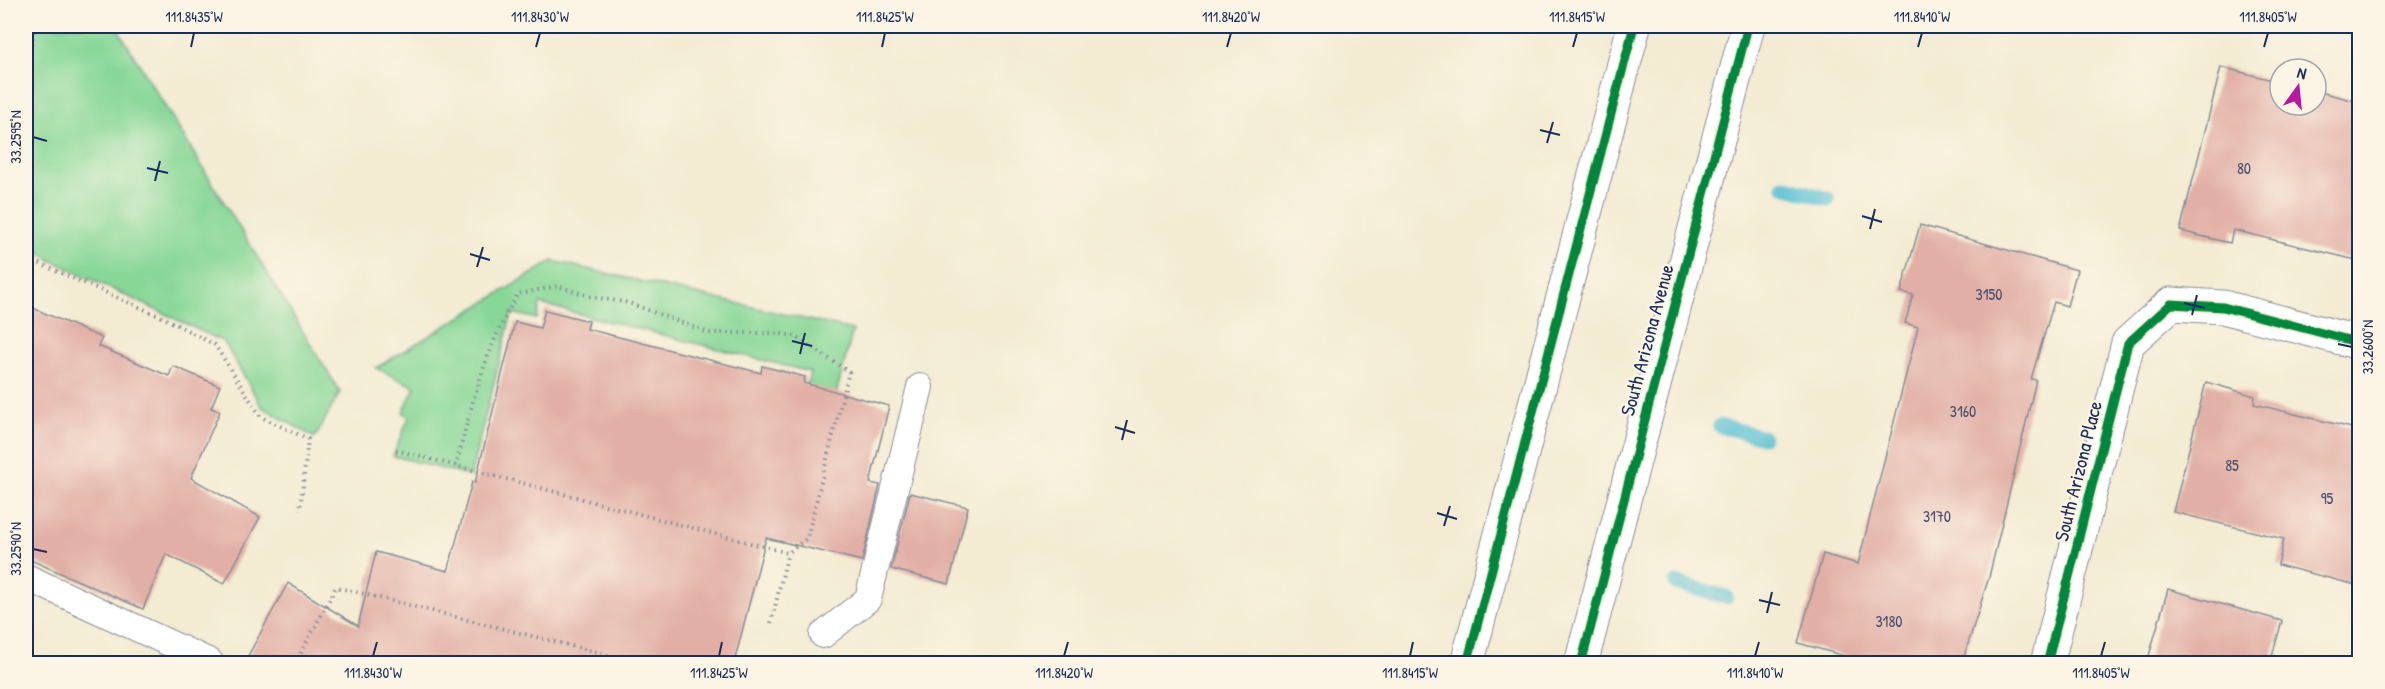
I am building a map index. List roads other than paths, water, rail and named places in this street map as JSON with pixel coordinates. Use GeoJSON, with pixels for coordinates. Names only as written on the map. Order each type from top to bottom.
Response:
{"type":"FeatureCollection","features":[{"type":"Feature","properties":{"kind":"main road"},"geometry":{"type":"LineString","coordinates":[[1467,663],[1634,26]]}},
{"type":"Feature","properties":{"kind":"main road","name":"South Arizona Avenue"},"geometry":{"type":"LineString","coordinates":[[1581,663],[1748,26]]}},
{"type":"Feature","properties":{"kind":"main road","name":"South Arizona Place"},"geometry":{"type":"LineString","coordinates":[[2048,663],[2128,343],[2171,304],[2223,307],[2360,343]]}},
{"type":"Feature","properties":{"kind":"lane"},"geometry":{"type":"LineString","coordinates":[[823,635],[868,600],[920,387]]}},
{"type":"Feature","properties":{"kind":"lane"},"geometry":{"type":"LineString","coordinates":[[26,576],[210,662]]}},
{"type":"Feature","properties":{"kind":"waterway"},"geometry":{"type":"LineString","coordinates":[[1784,186],[1828,199]]}},
{"type":"Feature","properties":{"kind":"waterway"},"geometry":{"type":"LineString","coordinates":[[1720,426],[1763,437]]}},
{"type":"Feature","properties":{"kind":"waterway"},"geometry":{"type":"LineString","coordinates":[[1676,583],[1726,597]]}}]}
